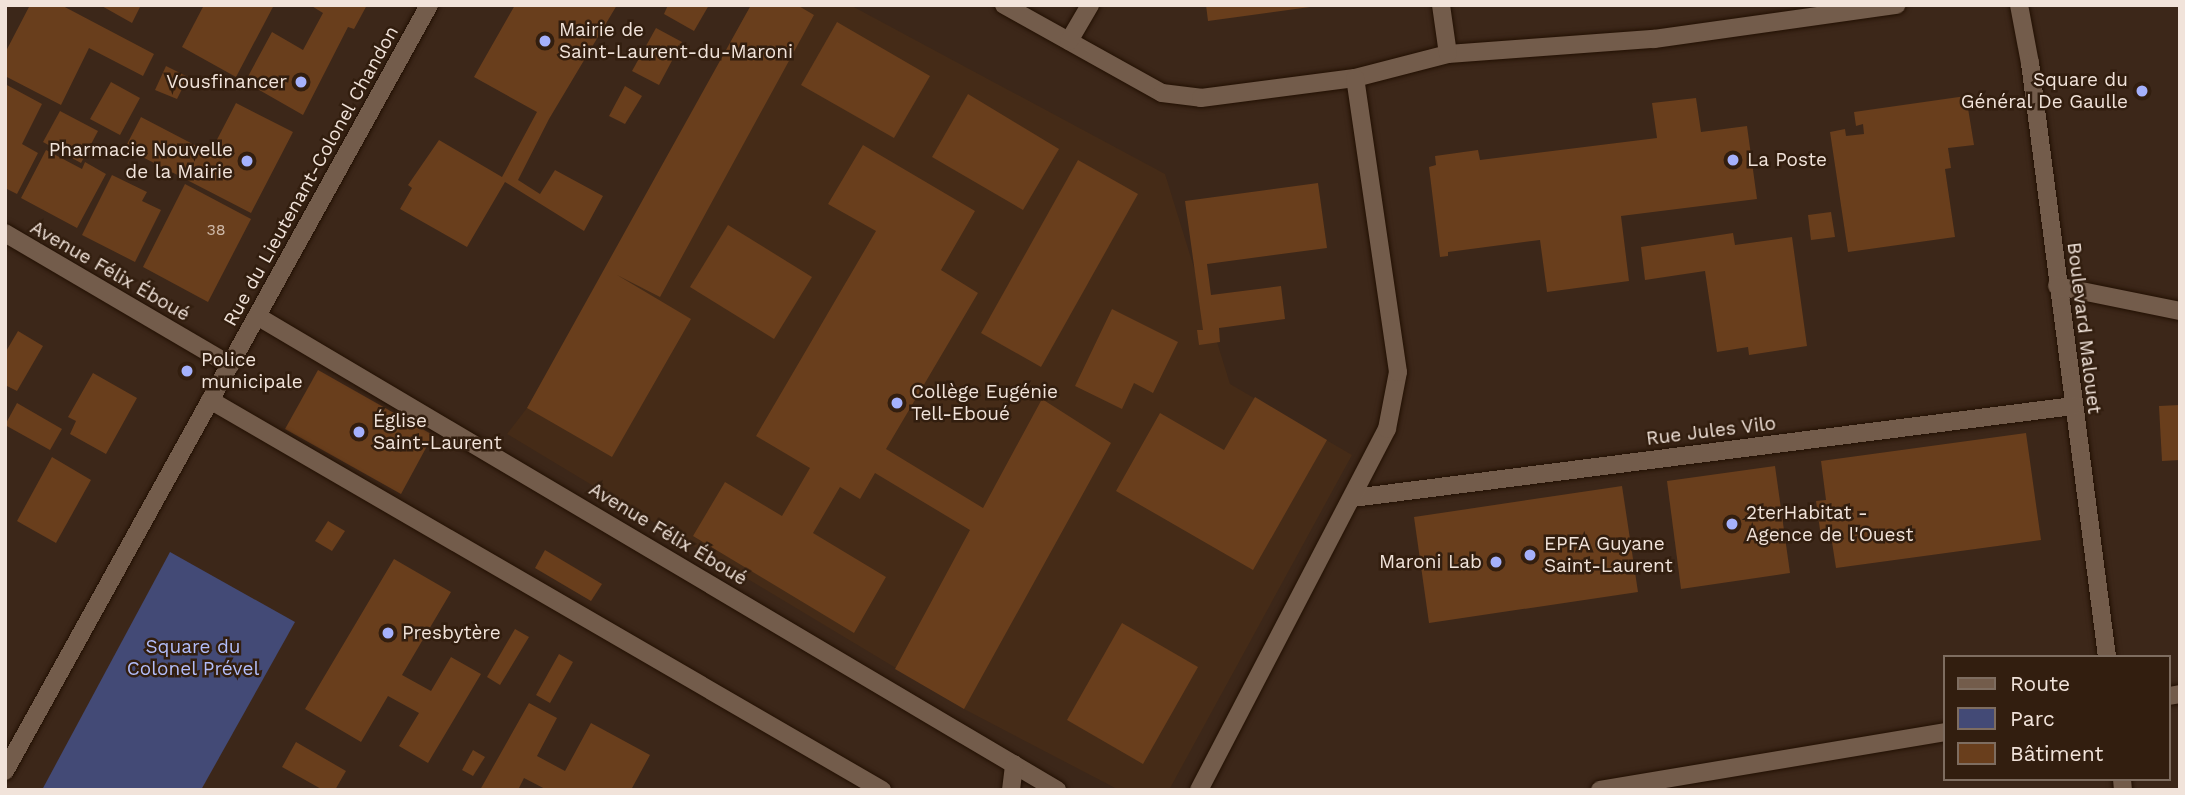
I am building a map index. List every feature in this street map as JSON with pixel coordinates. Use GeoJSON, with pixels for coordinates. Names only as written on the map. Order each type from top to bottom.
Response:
{"type":"FeatureCollection","features":[{"type":"Feature","properties":{"kind":"street","name":"Rue du Lieutenant-Colonel Chandon"},"geometry":{"type":"LineString","coordinates":[[5,771],[429,5]]}},
{"type":"Feature","properties":{"kind":"street"},"geometry":{"type":"LineString","coordinates":[[1004,5],[1162,93],[1201,98],[1354,78],[1448,54],[1654,39],[1897,5]]}},
{"type":"Feature","properties":{"kind":"street"},"geometry":{"type":"LineString","coordinates":[[1069,41],[1090,5]]}},
{"type":"Feature","properties":{"kind":"street"},"geometry":{"type":"LineString","coordinates":[[1441,5],[1448,54]]}},
{"type":"Feature","properties":{"kind":"street","name":"Boulevard Malouet"},"geometry":{"type":"LineString","coordinates":[[2019,5],[2030,63],[2107,655]]}},
{"type":"Feature","properties":{"kind":"street"},"geometry":{"type":"LineString","coordinates":[[1199,790],[1387,429],[1398,373],[1354,78]]}},
{"type":"Feature","properties":{"kind":"street","name":"Avenue Félix Éboué"},"geometry":{"type":"LineString","coordinates":[[5,233],[230,366]]}},
{"type":"Feature","properties":{"kind":"street"},"geometry":{"type":"LineString","coordinates":[[2057,286],[2180,311]]}},
{"type":"Feature","properties":{"kind":"street","name":"Avenue Félix Éboué"},"geometry":{"type":"LineString","coordinates":[[257,316],[1057,790]]}},
{"type":"Feature","properties":{"kind":"street"},"geometry":{"type":"LineString","coordinates":[[210,400],[882,790]]}},
{"type":"Feature","properties":{"kind":"street","name":"Rue Jules Vilo"},"geometry":{"type":"LineString","coordinates":[[1353,498],[2073,406]]}},
{"type":"Feature","properties":{"kind":"street"},"geometry":{"type":"LineString","coordinates":[[1600,790],[1944,732]]}},
{"type":"Feature","properties":{"kind":"street"},"geometry":{"type":"LineString","coordinates":[[1012,790],[1014,764]]}},
{"type":"Feature","properties":{"kind":"shaded area","name":"Collège Eugénie Tell-Eboué"},"geometry":{"type":"Polygon","coordinates":[[[751,5],[850,5],[1165,174],[1230,384],[1352,455],[1169,790],[1119,790],[964,709],[507,434],[527,408],[751,5]]]}},
{"type":"Feature","properties":{"kind":"green space","name":"Square du Colonel Prével"},"geometry":{"type":"Polygon","coordinates":[[[170,552],[295,622],[201,790],[42,790],[170,552]]]}},
{"type":"Feature","properties":{"kind":"building"},"geometry":{"type":"Polygon","coordinates":[[[30,5],[61,5],[154,54],[143,76],[89,48],[61,105],[5,76],[5,53],[30,5]]]}},
{"type":"Feature","properties":{"kind":"building"},"geometry":{"type":"Polygon","coordinates":[[[100,5],[141,5],[132,23],[100,5]]]}},
{"type":"Feature","properties":{"kind":"building"},"geometry":{"type":"Polygon","coordinates":[[[204,5],[274,5],[236,77],[182,47],[204,5]]]}},
{"type":"Feature","properties":{"kind":"building"},"geometry":{"type":"Polygon","coordinates":[[[310,5],[367,5],[354,29],[348,27],[303,115],[245,82],[272,32],[303,50],[323,13],[310,5]]]}},
{"type":"Feature","properties":{"kind":"building"},"geometry":{"type":"Polygon","coordinates":[[[515,5],[617,5],[549,119],[518,180],[540,194],[555,170],[603,196],[584,231],[505,182],[467,247],[400,209],[412,188],[408,185],[439,140],[502,177],[537,112],[474,77],[515,5]]]}},
{"type":"Feature","properties":{"kind":"building"},"geometry":{"type":"Polygon","coordinates":[[[668,5],[709,5],[694,31],[664,14],[668,5]]]}},
{"type":"Feature","properties":{"kind":"building"},"geometry":{"type":"Polygon","coordinates":[[[751,5],[797,5],[814,15],[660,297],[617,275],[691,319],[612,457],[527,408],[751,5]]]}},
{"type":"Feature","properties":{"kind":"building"},"geometry":{"type":"Polygon","coordinates":[[[1206,5],[1310,5],[1310,7],[1208,21],[1206,5]]]}},
{"type":"Feature","properties":{"kind":"building"},"geometry":{"type":"Polygon","coordinates":[[[837,22],[930,76],[894,138],[801,85],[837,22]]]}},
{"type":"Feature","properties":{"kind":"building"},"geometry":{"type":"Polygon","coordinates":[[[656,28],[682,42],[659,85],[632,71],[656,28]]]}},
{"type":"Feature","properties":{"kind":"building"},"geometry":{"type":"Polygon","coordinates":[[[166,66],[188,77],[177,99],[155,90],[166,66]]]}},
{"type":"Feature","properties":{"kind":"building"},"geometry":{"type":"Polygon","coordinates":[[[111,82],[140,98],[120,135],[90,119],[111,82]]]}},
{"type":"Feature","properties":{"kind":"building"},"geometry":{"type":"Polygon","coordinates":[[[5,84],[42,104],[22,144],[38,153],[17,194],[5,188],[5,84]]]}},
{"type":"Feature","properties":{"kind":"building"},"geometry":{"type":"Polygon","coordinates":[[[625,86],[642,96],[625,124],[609,116],[625,86]]]}},
{"type":"Feature","properties":{"kind":"building"},"geometry":{"type":"Polygon","coordinates":[[[968,94],[1059,149],[1023,210],[932,157],[968,94]]]}},
{"type":"Feature","properties":{"kind":"building"},"geometry":{"type":"Polygon","coordinates":[[[1966,96],[1974,145],[1948,148],[1951,168],[1945,169],[1955,237],[1848,252],[1830,132],[1845,129],[1846,136],[1864,134],[1863,124],[1856,126],[1854,112],[1966,96]]]}},
{"type":"Feature","properties":{"kind":"building","name":"La Poste"},"geometry":{"type":"Polygon","coordinates":[[[1696,98],[1701,132],[1747,126],[1757,199],[1621,216],[1629,281],[1547,292],[1540,240],[1448,252],[1448,256],[1440,257],[1429,167],[1436,165],[1435,156],[1478,150],[1480,160],[1657,138],[1652,103],[1696,98]]]}},
{"type":"Feature","properties":{"kind":"building"},"geometry":{"type":"Polygon","coordinates":[[[236,103],[293,132],[251,213],[125,148],[141,117],[210,153],[236,103]]]}},
{"type":"Feature","properties":{"kind":"building"},"geometry":{"type":"Polygon","coordinates":[[[60,111],[98,131],[81,163],[43,142],[60,111]]]}},
{"type":"Feature","properties":{"kind":"building"},"geometry":{"type":"Polygon","coordinates":[[[863,145],[975,211],[941,270],[978,293],[886,449],[983,508],[1042,399],[1111,443],[964,709],[895,669],[970,530],[875,473],[860,499],[840,487],[813,533],[886,577],[854,633],[693,536],[725,482],[782,516],[810,468],[756,436],[876,231],[828,204],[863,145]]]}},
{"type":"Feature","properties":{"kind":"building"},"geometry":{"type":"Polygon","coordinates":[[[46,150],[82,169],[85,162],[106,174],[77,228],[21,198],[46,150]]]}},
{"type":"Feature","properties":{"kind":"building"},"geometry":{"type":"Polygon","coordinates":[[[1078,160],[1138,194],[1041,367],[981,333],[1078,160]]]}},
{"type":"Feature","properties":{"kind":"building"},"geometry":{"type":"Polygon","coordinates":[[[112,175],[147,192],[142,201],[161,210],[135,262],[82,235],[112,175]]]}},
{"type":"Feature","properties":{"kind":"building"},"geometry":{"type":"Polygon","coordinates":[[[1318,183],[1327,248],[1207,264],[1211,295],[1281,286],[1285,319],[1219,328],[1220,342],[1199,345],[1197,330],[1203,330],[1185,201],[1318,183]]]}},
{"type":"Feature","properties":{"kind":"building"},"geometry":{"type":"Polygon","coordinates":[[[185,184],[251,219],[208,302],[143,267],[185,184]]]}},
{"type":"Feature","properties":{"kind":"building"},"geometry":{"type":"Polygon","coordinates":[[[1831,212],[1835,237],[1811,240],[1808,215],[1831,212]]]}},
{"type":"Feature","properties":{"kind":"building"},"geometry":{"type":"Polygon","coordinates":[[[728,225],[812,277],[774,339],[690,287],[728,225]]]}},
{"type":"Feature","properties":{"kind":"building"},"geometry":{"type":"Polygon","coordinates":[[[1733,233],[1735,245],[1792,237],[1807,346],[1749,355],[1748,347],[1717,352],[1705,271],[1645,280],[1641,247],[1733,233]]]}},
{"type":"Feature","properties":{"kind":"building"},"geometry":{"type":"Polygon","coordinates":[[[1112,309],[1178,342],[1153,393],[1134,383],[1122,409],[1075,386],[1112,309]]]}},
{"type":"Feature","properties":{"kind":"building"},"geometry":{"type":"Polygon","coordinates":[[[18,331],[43,346],[17,391],[5,385],[5,353],[18,331]]]}},
{"type":"Feature","properties":{"kind":"building","name":"Église Saint-Laurent"},"geometry":{"type":"Polygon","coordinates":[[[318,370],[433,435],[401,494],[285,429],[318,370]]]}},
{"type":"Feature","properties":{"kind":"building"},"geometry":{"type":"Polygon","coordinates":[[[93,373],[137,398],[106,454],[70,434],[76,421],[68,417],[93,373]]]}},
{"type":"Feature","properties":{"kind":"building"},"geometry":{"type":"Polygon","coordinates":[[[1255,397],[1327,440],[1253,570],[1116,491],[1160,413],[1224,450],[1255,397]]]}},
{"type":"Feature","properties":{"kind":"building"},"geometry":{"type":"Polygon","coordinates":[[[17,403],[62,429],[50,450],[5,425],[17,403]]]}},
{"type":"Feature","properties":{"kind":"building"},"geometry":{"type":"Polygon","coordinates":[[[2180,405],[2180,460],[2162,461],[2159,406],[2180,405]]]}},
{"type":"Feature","properties":{"kind":"building"},"geometry":{"type":"Polygon","coordinates":[[[2026,433],[2041,540],[1836,568],[1830,529],[1820,530],[1816,501],[1826,500],[1821,461],[2026,433]]]}},
{"type":"Feature","properties":{"kind":"building"},"geometry":{"type":"Polygon","coordinates":[[[52,457],[91,480],[56,543],[17,521],[52,457]]]}},
{"type":"Feature","properties":{"kind":"building"},"geometry":{"type":"Polygon","coordinates":[[[1775,466],[1790,573],[1681,589],[1667,481],[1775,466]]]}},
{"type":"Feature","properties":{"kind":"building"},"geometry":{"type":"Polygon","coordinates":[[[1622,486],[1638,592],[1429,623],[1414,517],[1622,486]]]}},
{"type":"Feature","properties":{"kind":"building"},"geometry":{"type":"Polygon","coordinates":[[[328,521],[345,531],[332,551],[315,541],[328,521]]]}},
{"type":"Feature","properties":{"kind":"building"},"geometry":{"type":"Polygon","coordinates":[[[545,550],[602,584],[591,601],[535,568],[545,550]]]}},
{"type":"Feature","properties":{"kind":"building","name":"Presbytère"},"geometry":{"type":"Polygon","coordinates":[[[394,559],[451,592],[402,675],[431,691],[451,657],[481,674],[428,763],[399,746],[419,713],[388,696],[361,742],[305,709],[394,559]]]}},
{"type":"Feature","properties":{"kind":"building"},"geometry":{"type":"Polygon","coordinates":[[[1122,623],[1198,667],[1143,764],[1067,720],[1122,623]]]}},
{"type":"Feature","properties":{"kind":"building"},"geometry":{"type":"Polygon","coordinates":[[[515,629],[529,637],[500,685],[487,677],[515,629]]]}},
{"type":"Feature","properties":{"kind":"building"},"geometry":{"type":"Polygon","coordinates":[[[559,654],[573,662],[550,703],[536,695],[559,654]]]}},
{"type":"Feature","properties":{"kind":"building"},"geometry":{"type":"Polygon","coordinates":[[[529,703],[557,718],[537,756],[565,771],[591,723],[650,755],[631,790],[547,790],[524,778],[518,790],[480,790],[529,703]]]}},
{"type":"Feature","properties":{"kind":"building"},"geometry":{"type":"Polygon","coordinates":[[[296,742],[346,771],[335,790],[323,790],[282,767],[296,742]]]}},
{"type":"Feature","properties":{"kind":"building"},"geometry":{"type":"Polygon","coordinates":[[[473,750],[485,757],[473,776],[462,770],[473,750]]]}},
{"type":"Feature","properties":{"kind":"place","name":"Mairie de Saint-Laurent-du-Maroni"},"geometry":{"type":"Point","coordinates":[545,41]}},
{"type":"Feature","properties":{"kind":"place","name":"Vousfinancer"},"geometry":{"type":"Point","coordinates":[301,82]}},
{"type":"Feature","properties":{"kind":"place","name":"Square du Général De Gaulle"},"geometry":{"type":"Point","coordinates":[2142,91]}},
{"type":"Feature","properties":{"kind":"place","name":"La Poste"},"geometry":{"type":"Point","coordinates":[1733,160]}},
{"type":"Feature","properties":{"kind":"place","name":"Pharmacie Nouvelle de la Mairie"},"geometry":{"type":"Point","coordinates":[247,161]}},
{"type":"Feature","properties":{"kind":"place","name":"Police municipale"},"geometry":{"type":"Point","coordinates":[187,371]}},
{"type":"Feature","properties":{"kind":"place","name":"Collège Eugénie Tell-Eboué"},"geometry":{"type":"Point","coordinates":[897,403]}},
{"type":"Feature","properties":{"kind":"place","name":"Église Saint-Laurent"},"geometry":{"type":"Point","coordinates":[359,432]}},
{"type":"Feature","properties":{"kind":"place","name":"2terHabitat - Agence de l'Ouest"},"geometry":{"type":"Point","coordinates":[1732,524]}},
{"type":"Feature","properties":{"kind":"place","name":"EPFA Guyane Saint-Laurent"},"geometry":{"type":"Point","coordinates":[1530,555]}},
{"type":"Feature","properties":{"kind":"place","name":"Maroni Lab"},"geometry":{"type":"Point","coordinates":[1496,562]}},
{"type":"Feature","properties":{"kind":"place","name":"Presbytère"},"geometry":{"type":"Point","coordinates":[388,633]}}]}
